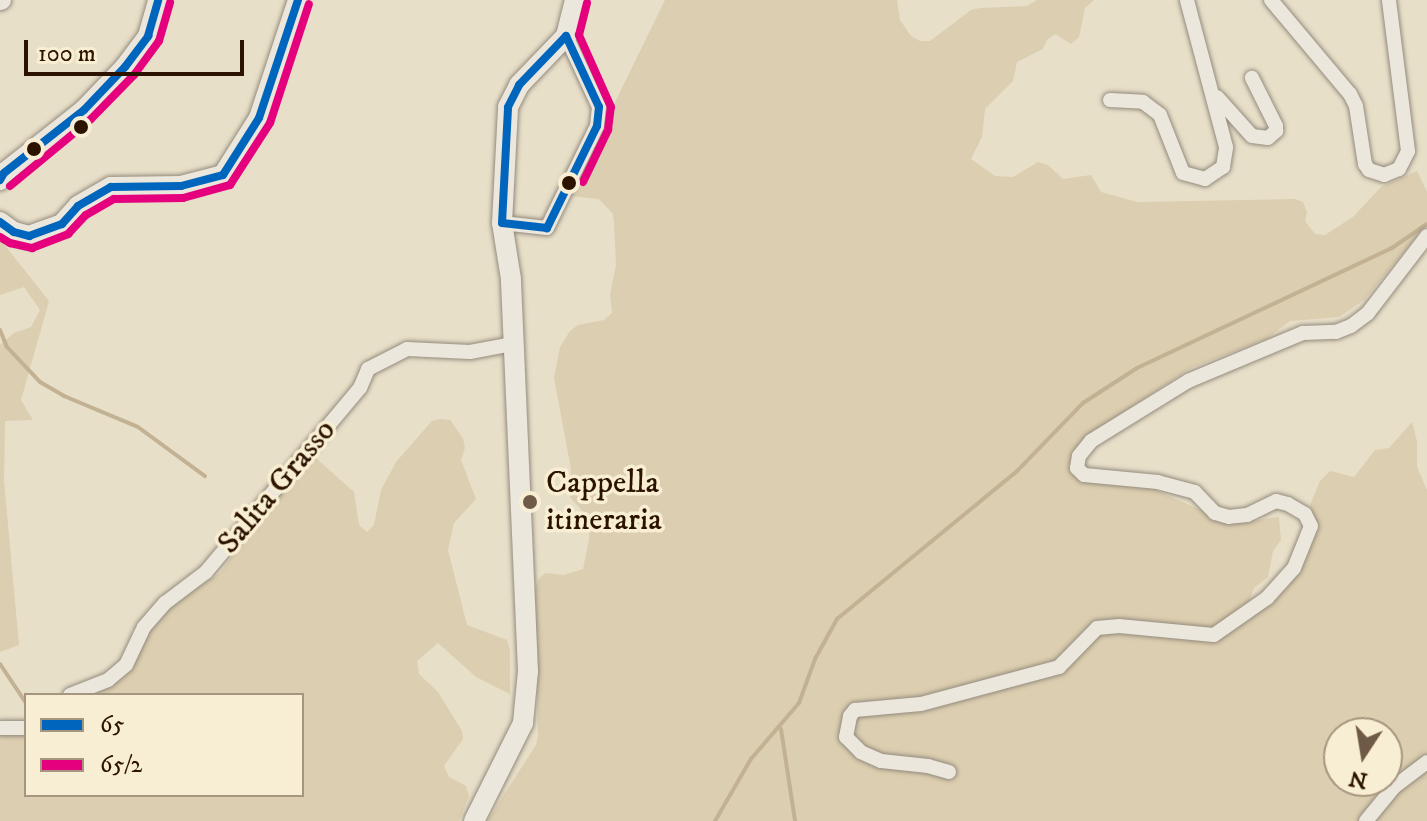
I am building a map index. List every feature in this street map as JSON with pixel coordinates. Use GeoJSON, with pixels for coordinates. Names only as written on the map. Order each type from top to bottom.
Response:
{"type":"FeatureCollection","features":[{"type":"Feature","properties":{"kind":"street"},"geometry":{"type":"LineString","coordinates":[[0,180],[4,173],[84,110],[125,67],[148,36],[158,0]]}},
{"type":"Feature","properties":{"kind":"street"},"geometry":{"type":"LineString","coordinates":[[0,222],[14,232],[29,236],[62,224],[78,206],[111,187],[181,186],[223,175],[259,118],[298,0]]}},
{"type":"Feature","properties":{"kind":"street"},"geometry":{"type":"LineString","coordinates":[[474,821],[523,723],[528,671],[511,279],[502,223],[508,107],[519,85],[566,36],[575,0]]}},
{"type":"Feature","properties":{"kind":"street"},"geometry":{"type":"LineString","coordinates":[[1110,100],[1135,100],[1153,109],[1165,122],[1183,173],[1205,179],[1223,167],[1226,158],[1214,94],[1187,0]]}},
{"type":"Feature","properties":{"kind":"street"},"geometry":{"type":"LineString","coordinates":[[1271,0],[1350,94],[1356,106],[1365,164],[1369,170],[1384,175],[1399,169],[1408,151],[1389,0]]}},
{"type":"Feature","properties":{"kind":"street"},"geometry":{"type":"LineString","coordinates":[[502,223],[547,228],[597,126],[599,107],[566,36]]}},
{"type":"Feature","properties":{"kind":"street"},"geometry":{"type":"LineString","coordinates":[[1214,94],[1252,136],[1268,138],[1276,131],[1276,126],[1252,78]]}},
{"type":"Feature","properties":{"kind":"street"},"geometry":{"type":"LineString","coordinates":[[949,772],[928,766],[881,761],[861,752],[846,737],[850,716],[855,710],[921,704],[1059,667],[1097,628],[1119,626],[1214,635],[1267,598],[1294,568],[1311,526],[1305,514],[1276,501],[1247,515],[1229,517],[1215,513],[1195,492],[1158,482],[1084,475],[1077,468],[1079,456],[1091,441],[1188,381],[1303,333],[1336,332],[1351,326],[1368,313],[1427,236]]}},
{"type":"Feature","properties":{"kind":"street","name":"Salita Grasso"},"geometry":{"type":"LineString","coordinates":[[75,693],[108,680],[126,665],[144,627],[165,603],[206,572],[360,388],[368,369],[407,349],[470,352],[513,344]]}},
{"type":"Feature","properties":{"kind":"street"},"geometry":{"type":"LineString","coordinates":[[0,728],[24,728]]}},
{"type":"Feature","properties":{"kind":"street"},"geometry":{"type":"LineString","coordinates":[[1366,821],[1394,787],[1427,762]]}},
{"type":"Feature","properties":{"kind":"shaded area"},"geometry":{"type":"Polygon","coordinates":[[[665,0],[897,0],[900,20],[911,36],[920,41],[930,41],[971,10],[1027,6],[1037,0],[1094,0],[1085,8],[1079,37],[1071,44],[1055,34],[1047,40],[1043,49],[1017,62],[1013,81],[985,109],[982,137],[971,159],[995,176],[1013,177],[1038,162],[1048,165],[1063,179],[1091,175],[1101,192],[1137,202],[1295,199],[1303,202],[1307,212],[1305,221],[1315,234],[1325,235],[1353,217],[1381,187],[1417,171],[1427,192],[1427,224],[1364,300],[1339,317],[1290,321],[1266,339],[1191,368],[1085,437],[1078,446],[1073,464],[1151,488],[1232,524],[1279,517],[1281,540],[1273,551],[1268,577],[1254,588],[1249,614],[1284,576],[1312,522],[1310,505],[1320,481],[1330,471],[1354,477],[1375,450],[1389,448],[1412,422],[1417,441],[1417,467],[1427,490],[1427,821],[487,821],[536,745],[535,590],[538,580],[545,573],[564,575],[583,569],[589,540],[590,520],[570,497],[571,469],[554,378],[560,347],[570,331],[578,325],[604,320],[612,313],[610,294],[616,265],[613,214],[599,199],[569,196],[665,0]]]}},
{"type":"Feature","properties":{"kind":"shaded area"},"geometry":{"type":"Polygon","coordinates":[[[0,239],[49,301],[21,400],[33,420],[5,421],[4,481],[19,645],[0,652],[0,345],[14,333],[31,327],[40,310],[24,287],[0,295],[0,239]]]}},
{"type":"Feature","properties":{"kind":"shaded area"},"geometry":{"type":"Polygon","coordinates":[[[450,420],[463,438],[465,448],[461,460],[476,499],[454,523],[448,550],[467,625],[507,640],[510,649],[510,694],[476,677],[438,643],[417,661],[419,674],[438,692],[462,731],[463,739],[444,766],[449,777],[466,786],[469,796],[459,821],[0,821],[0,732],[24,731],[24,797],[304,797],[304,693],[85,693],[113,683],[155,620],[188,593],[220,573],[308,451],[354,492],[359,525],[367,532],[374,525],[381,490],[396,462],[432,421],[450,420]]]}},
{"type":"Feature","properties":{"kind":"waterway"},"geometry":{"type":"LineString","coordinates":[[715,821],[751,759],[799,703],[815,659],[837,619],[1017,471],[1083,403],[1137,368],[1392,248],[1427,224]]}},
{"type":"Feature","properties":{"kind":"waterway"},"geometry":{"type":"LineString","coordinates":[[0,330],[7,347],[40,382],[64,396],[138,427],[205,476]]}},
{"type":"Feature","properties":{"kind":"waterway"},"geometry":{"type":"LineString","coordinates":[[0,664],[24,700]]}},
{"type":"Feature","properties":{"kind":"waterway"},"geometry":{"type":"LineString","coordinates":[[781,729],[795,821]]}},
{"type":"Feature","properties":{"kind":"transit line","name":"65"},"geometry":{"type":"LineString","coordinates":[[0,180],[4,173],[84,110],[125,67],[148,36],[158,0]]}},
{"type":"Feature","properties":{"kind":"transit line","name":"65"},"geometry":{"type":"LineString","coordinates":[[0,222],[14,232],[29,236],[62,224],[78,206],[111,187],[181,186],[223,175],[259,118],[298,0]]}},
{"type":"Feature","properties":{"kind":"transit line","name":"65/2"},"geometry":{"type":"LineString","coordinates":[[10,186],[91,119],[134,75],[159,41],[170,3]]}},
{"type":"Feature","properties":{"kind":"transit line","name":"65/2"},"geometry":{"type":"LineString","coordinates":[[583,182],[608,130],[611,107],[579,35],[587,3]]}},
{"type":"Feature","properties":{"kind":"transit line","name":"65/2"},"geometry":{"type":"LineString","coordinates":[[0,237],[10,243],[32,248],[68,234],[86,215],[114,199],[183,198],[230,185],[270,123],[309,4]]}},
{"type":"Feature","properties":{"kind":"transit line","name":"65"},"geometry":{"type":"LineString","coordinates":[[566,36],[599,107],[597,126],[547,228],[502,223],[508,107],[519,85],[566,36]]}},
{"type":"Feature","properties":{"kind":"place","name":"Cappella itineraria"},"geometry":{"type":"Point","coordinates":[530,502]}}]}
